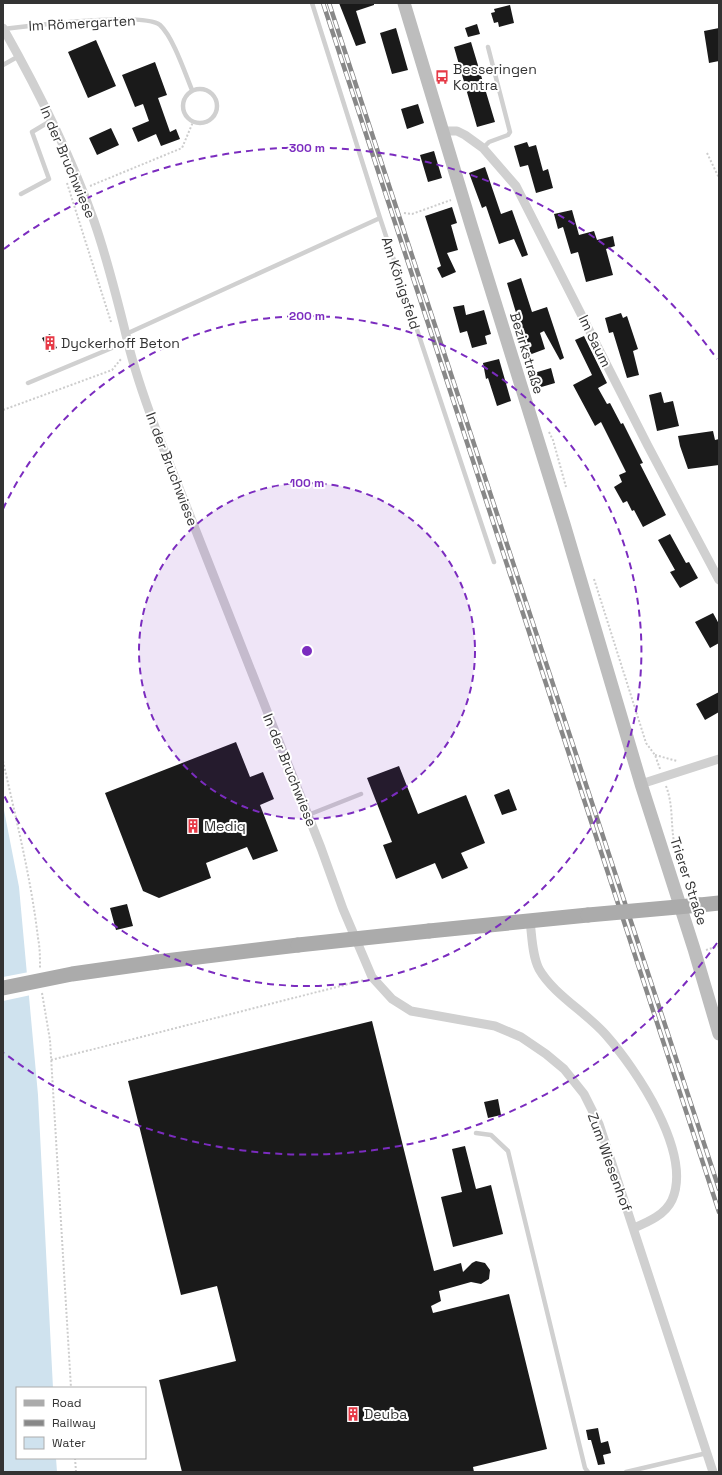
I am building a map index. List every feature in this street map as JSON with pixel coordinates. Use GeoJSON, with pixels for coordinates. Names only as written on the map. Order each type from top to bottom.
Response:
{"type":"FeatureCollection","features":[{"type":"Feature","properties":{"kind":"main road"},"geometry":{"type":"LineString","coordinates":[[3,988],[72,974],[298,945],[719,903]]}},
{"type":"Feature","properties":{"kind":"street","name":"Bezirkstraße"},"geometry":{"type":"LineString","coordinates":[[404,3],[442,131],[564,524],[641,784]]}},
{"type":"Feature","properties":{"kind":"street","name":"In der Bruchwiese"},"geometry":{"type":"LineString","coordinates":[[3,28],[52,120],[82,189],[110,271],[126,334],[123,345],[343,909]]}},
{"type":"Feature","properties":{"kind":"street","name":"Im Saum"},"geometry":{"type":"LineString","coordinates":[[442,131],[452,131],[465,135],[483,148],[516,186],[611,374],[719,580]]}},
{"type":"Feature","properties":{"kind":"street"},"geometry":{"type":"LineString","coordinates":[[641,784],[719,759]]}},
{"type":"Feature","properties":{"kind":"street","name":"Trierer Straße"},"geometry":{"type":"LineString","coordinates":[[641,784],[694,949],[719,1034]]}},
{"type":"Feature","properties":{"kind":"street","name":"Zum Wiesenhof"},"geometry":{"type":"LineString","coordinates":[[343,909],[372,977],[392,1000],[411,1011],[495,1026],[522,1037],[564,1069],[584,1094],[599,1124],[713,1472]]}},
{"type":"Feature","properties":{"kind":"street"},"geometry":{"type":"LineString","coordinates":[[530,921],[535,958],[540,969],[550,983],[605,1034],[623,1056],[639,1078],[655,1106],[672,1147],[677,1166],[675,1190],[672,1201],[661,1214],[634,1228]]}},
{"type":"Feature","properties":{"kind":"lane","name":"Am Königsfeld"},"geometry":{"type":"LineString","coordinates":[[312,3],[380,218],[494,562]]}},
{"type":"Feature","properties":{"kind":"lane","name":"Im Römergarten"},"geometry":{"type":"LineString","coordinates":[[3,28],[112,20],[142,20],[158,24],[167,33],[192,90]]}},
{"type":"Feature","properties":{"kind":"lane"},"geometry":{"type":"LineString","coordinates":[[483,148],[489,142],[508,135],[510,132],[488,47]]}},
{"type":"Feature","properties":{"kind":"lane"},"geometry":{"type":"LineString","coordinates":[[3,65],[19,56]]}},
{"type":"Feature","properties":{"kind":"lane"},"geometry":{"type":"LineString","coordinates":[[199,89],[210,93],[216,102],[216,108],[213,116],[202,123],[193,122],[184,114],[182,106],[183,101],[187,94],[192,90],[199,89]]}},
{"type":"Feature","properties":{"kind":"lane"},"geometry":{"type":"LineString","coordinates":[[21,194],[49,179],[32,132],[52,120]]}},
{"type":"Feature","properties":{"kind":"lane"},"geometry":{"type":"LineString","coordinates":[[126,334],[380,218]]}},
{"type":"Feature","properties":{"kind":"lane"},"geometry":{"type":"LineString","coordinates":[[28,383],[123,345]]}},
{"type":"Feature","properties":{"kind":"lane"},"geometry":{"type":"LineString","coordinates":[[308,816],[361,794]]}},
{"type":"Feature","properties":{"kind":"lane"},"geometry":{"type":"LineString","coordinates":[[476,1133],[491,1135],[508,1151],[585,1468],[588,1472]]}},
{"type":"Feature","properties":{"kind":"lane"},"geometry":{"type":"LineString","coordinates":[[626,1472],[707,1453]]}},
{"type":"Feature","properties":{"kind":"path"},"geometry":{"type":"LineString","coordinates":[[82,189],[182,148],[193,122]]}},
{"type":"Feature","properties":{"kind":"path"},"geometry":{"type":"LineString","coordinates":[[707,153],[719,178]]}},
{"type":"Feature","properties":{"kind":"path"},"geometry":{"type":"LineString","coordinates":[[67,182],[112,323]]}},
{"type":"Feature","properties":{"kind":"path"},"geometry":{"type":"LineString","coordinates":[[404,213],[412,214],[462,196]]}},
{"type":"Feature","properties":{"kind":"path"},"geometry":{"type":"LineString","coordinates":[[3,410],[112,370],[121,360],[123,345]]}},
{"type":"Feature","properties":{"kind":"path"},"geometry":{"type":"LineString","coordinates":[[3,761],[24,855],[39,939],[41,975]]}},
{"type":"Feature","properties":{"kind":"path"},"geometry":{"type":"LineString","coordinates":[[51,1060],[363,981],[372,977]]}},
{"type":"Feature","properties":{"kind":"path"},"geometry":{"type":"LineString","coordinates":[[42,989],[50,1040],[71,1387]]}},
{"type":"Feature","properties":{"kind":"path"},"geometry":{"type":"LineString","coordinates":[[75,1459],[76,1472]]}},
{"type":"Feature","properties":{"kind":"water"},"geometry":{"type":"Polygon","coordinates":[[[3,805],[19,887],[38,1095],[53,1387],[16,1387],[16,1459],[56,1459],[57,1472],[3,1472],[3,805]]]}},
{"type":"Feature","properties":{"kind":"pier"},"geometry":{"type":"Polygon","coordinates":[[[29,972],[31,995],[3,1001],[3,977],[29,972]]]}},
{"type":"Feature","properties":{"kind":"building"},"geometry":{"type":"Polygon","coordinates":[[[339,3],[374,3],[374,5],[356,11],[366,43],[356,46],[339,3]]]}},
{"type":"Feature","properties":{"kind":"building"},"geometry":{"type":"Polygon","coordinates":[[[510,5],[514,23],[499,27],[498,22],[494,23],[491,13],[495,12],[494,9],[510,5]]]}},
{"type":"Feature","properties":{"kind":"building"},"geometry":{"type":"Polygon","coordinates":[[[477,24],[480,34],[468,37],[465,28],[477,24]]]}},
{"type":"Feature","properties":{"kind":"building"},"geometry":{"type":"Polygon","coordinates":[[[396,28],[408,70],[392,74],[380,33],[396,28]]]}},
{"type":"Feature","properties":{"kind":"building"},"geometry":{"type":"Polygon","coordinates":[[[719,28],[719,61],[709,63],[704,31],[719,28]]]}},
{"type":"Feature","properties":{"kind":"building"},"geometry":{"type":"Polygon","coordinates":[[[96,40],[116,86],[88,98],[68,52],[96,40]]]}},
{"type":"Feature","properties":{"kind":"building"},"geometry":{"type":"Polygon","coordinates":[[[471,42],[495,122],[477,127],[454,47],[471,42]]]}},
{"type":"Feature","properties":{"kind":"building"},"geometry":{"type":"Polygon","coordinates":[[[155,62],[167,95],[158,98],[170,132],[176,129],[180,139],[161,146],[156,134],[138,142],[132,128],[149,121],[143,104],[135,107],[122,75],[155,62]]]}},
{"type":"Feature","properties":{"kind":"building"},"geometry":{"type":"Polygon","coordinates":[[[418,104],[424,123],[407,129],[401,109],[418,104]]]}},
{"type":"Feature","properties":{"kind":"building"},"geometry":{"type":"Polygon","coordinates":[[[111,128],[119,145],[97,155],[89,138],[111,128]]]}},
{"type":"Feature","properties":{"kind":"building"},"geometry":{"type":"Polygon","coordinates":[[[527,142],[529,147],[536,145],[543,171],[548,169],[553,188],[536,193],[528,165],[520,167],[514,146],[527,142]]]}},
{"type":"Feature","properties":{"kind":"building"},"geometry":{"type":"Polygon","coordinates":[[[434,151],[442,178],[428,182],[420,155],[434,151]]]}},
{"type":"Feature","properties":{"kind":"building"},"geometry":{"type":"Polygon","coordinates":[[[485,167],[501,214],[512,210],[528,255],[522,257],[514,239],[499,244],[486,206],[482,208],[469,173],[485,167]]]}},
{"type":"Feature","properties":{"kind":"building"},"geometry":{"type":"Polygon","coordinates":[[[452,207],[457,223],[451,225],[458,250],[447,253],[456,272],[442,278],[437,268],[441,266],[425,216],[452,207]]]}},
{"type":"Feature","properties":{"kind":"building"},"geometry":{"type":"Polygon","coordinates":[[[572,210],[579,235],[594,231],[597,240],[613,236],[615,246],[606,249],[613,275],[586,282],[578,252],[571,254],[563,227],[558,229],[554,214],[572,210]]]}},
{"type":"Feature","properties":{"kind":"building"},"geometry":{"type":"Polygon","coordinates":[[[521,278],[532,312],[547,307],[564,358],[560,360],[544,331],[540,333],[545,349],[529,355],[507,283],[521,278]]]}},
{"type":"Feature","properties":{"kind":"building"},"geometry":{"type":"Polygon","coordinates":[[[464,305],[466,315],[484,310],[491,334],[485,336],[487,344],[472,348],[467,331],[460,333],[453,307],[464,305]]]}},
{"type":"Feature","properties":{"kind":"building"},"geometry":{"type":"Polygon","coordinates":[[[621,313],[623,318],[627,316],[638,349],[633,351],[639,375],[627,378],[613,332],[609,333],[605,318],[621,313]]]}},
{"type":"Feature","properties":{"kind":"building","name":"Dyckerhoff Beton"},"geometry":{"type":"Polygon","coordinates":[[[50,334],[57,348],[49,352],[42,338],[50,334]]]}},
{"type":"Feature","properties":{"kind":"building"},"geometry":{"type":"Polygon","coordinates":[[[584,336],[607,383],[598,388],[607,404],[610,403],[621,424],[623,423],[643,463],[640,464],[666,515],[643,527],[634,510],[632,511],[627,501],[623,503],[614,487],[622,482],[619,475],[626,472],[601,422],[595,426],[573,385],[592,375],[575,340],[584,336]]]}},
{"type":"Feature","properties":{"kind":"building"},"geometry":{"type":"Polygon","coordinates":[[[499,359],[511,401],[497,406],[488,378],[486,379],[483,363],[499,359]]]}},
{"type":"Feature","properties":{"kind":"building"},"geometry":{"type":"Polygon","coordinates":[[[551,368],[555,383],[538,388],[534,373],[551,368]]]}},
{"type":"Feature","properties":{"kind":"building"},"geometry":{"type":"Polygon","coordinates":[[[661,392],[664,403],[673,401],[679,426],[657,431],[649,395],[661,392]]]}},
{"type":"Feature","properties":{"kind":"building"},"geometry":{"type":"Polygon","coordinates":[[[713,431],[715,440],[719,439],[719,465],[688,469],[678,436],[713,431]]]}},
{"type":"Feature","properties":{"kind":"building"},"geometry":{"type":"Polygon","coordinates":[[[670,534],[686,563],[689,562],[698,578],[680,588],[670,572],[675,570],[658,540],[670,534]]]}},
{"type":"Feature","properties":{"kind":"building"},"geometry":{"type":"Polygon","coordinates":[[[713,613],[719,624],[719,643],[710,648],[695,622],[713,613]]]}},
{"type":"Feature","properties":{"kind":"building"},"geometry":{"type":"Polygon","coordinates":[[[719,692],[719,712],[705,720],[696,704],[719,692]]]}},
{"type":"Feature","properties":{"kind":"building","name":"Mediq"},"geometry":{"type":"Polygon","coordinates":[[[236,742],[250,777],[263,772],[274,799],[260,805],[278,851],[253,860],[247,847],[206,863],[211,878],[159,898],[143,891],[105,793],[236,742]]]}},
{"type":"Feature","properties":{"kind":"building"},"geometry":{"type":"Polygon","coordinates":[[[399,766],[418,814],[466,795],[485,843],[461,853],[468,868],[442,879],[435,863],[396,879],[383,845],[392,842],[367,778],[399,766]]]}},
{"type":"Feature","properties":{"kind":"building"},"geometry":{"type":"Polygon","coordinates":[[[509,789],[517,810],[502,815],[494,795],[509,789]]]}},
{"type":"Feature","properties":{"kind":"building"},"geometry":{"type":"Polygon","coordinates":[[[127,904],[133,926],[116,930],[110,908],[127,904]]]}},
{"type":"Feature","properties":{"kind":"building"},"geometry":{"type":"Polygon","coordinates":[[[372,1021],[434,1271],[461,1263],[463,1272],[476,1261],[485,1263],[490,1270],[489,1279],[481,1284],[471,1282],[439,1291],[441,1301],[431,1306],[433,1313],[509,1294],[547,1449],[473,1467],[474,1472],[182,1472],[159,1380],[236,1361],[217,1286],[181,1295],[128,1081],[372,1021]]]}},
{"type":"Feature","properties":{"kind":"building"},"geometry":{"type":"Polygon","coordinates":[[[498,1099],[501,1115],[488,1118],[484,1102],[498,1099]]]}},
{"type":"Feature","properties":{"kind":"building"},"geometry":{"type":"Polygon","coordinates":[[[465,1146],[476,1189],[491,1185],[503,1234],[453,1247],[441,1197],[462,1192],[452,1149],[465,1146]]]}},
{"type":"Feature","properties":{"kind":"building"},"geometry":{"type":"Polygon","coordinates":[[[598,1428],[601,1443],[608,1441],[611,1453],[603,1455],[605,1464],[598,1465],[591,1440],[588,1440],[586,1430],[598,1428]]]}},
{"type":"Feature","properties":{"kind":"railway"},"geometry":{"type":"LineString","coordinates":[[323,3],[719,1212]]}},
{"type":"Feature","properties":{"kind":"railway"},"geometry":{"type":"LineString","coordinates":[[329,3],[719,1189]]}},
{"type":"Feature","properties":{"kind":"place","name":"Besseringen Kontra"},"geometry":{"type":"Point","coordinates":[442,77]}},
{"type":"Feature","properties":{"kind":"place","name":"Dyckerhoff Beton"},"geometry":{"type":"Point","coordinates":[50,343]}},
{"type":"Feature","properties":{"kind":"place","name":"Mediq"},"geometry":{"type":"Point","coordinates":[193,826]}},
{"type":"Feature","properties":{"kind":"place","name":"Deuba"},"geometry":{"type":"Point","coordinates":[353,1414]}}]}
